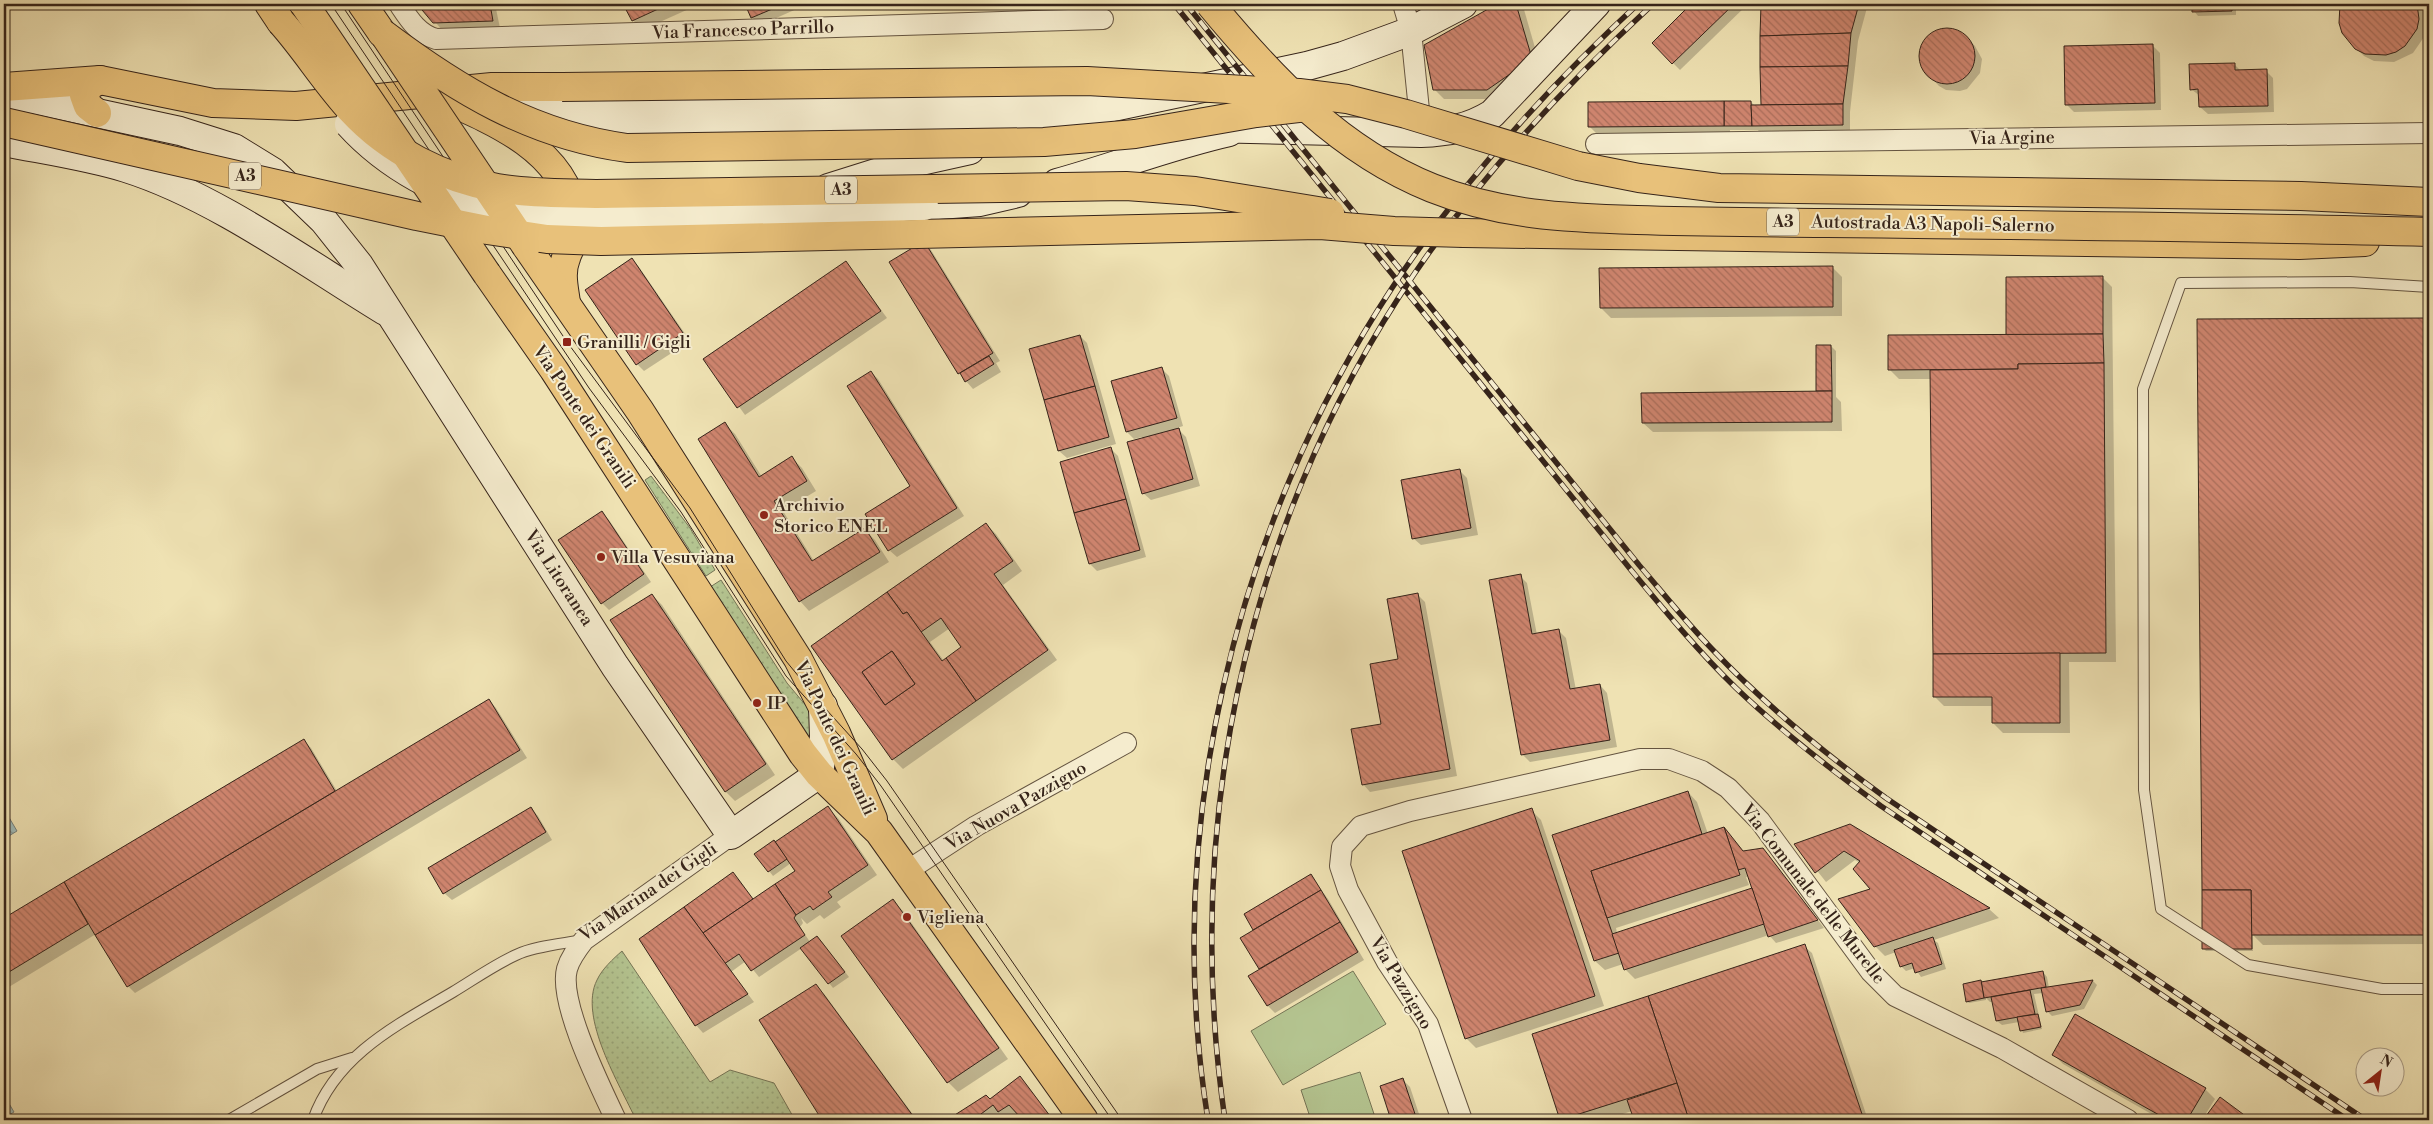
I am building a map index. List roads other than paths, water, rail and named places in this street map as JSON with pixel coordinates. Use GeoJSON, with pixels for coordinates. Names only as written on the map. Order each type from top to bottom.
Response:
{"type":"FeatureCollection","features":[{"type":"Feature","properties":{"kind":"main road","name":"Via Ponte dei Granili"},"geometry":{"type":"LineString","coordinates":[[304,4],[559,378],[777,715],[819,774],[878,830]]}},
{"type":"Feature","properties":{"kind":"main road","name":"Via Ponte dei Granili"},"geometry":{"type":"LineString","coordinates":[[362,4],[640,411],[798,659],[823,706],[878,830]]}},
{"type":"Feature","properties":{"kind":"main road","name":"Autostrada A3 Napoli-Salerno"},"geometry":{"type":"LineString","coordinates":[[1210,4],[1280,84],[1318,119],[1374,159],[1408,178],[1461,198],[1536,215],[1659,221],[2429,232]]}},
{"type":"Feature","properties":{"kind":"main road","name":"Autostrada A3 Napoli-Salerno"},"geometry":{"type":"LineString","coordinates":[[1232,4],[1303,84],[1322,102],[1376,141],[1450,177],[1540,202],[1679,209],[2290,214],[2429,210]]}},
{"type":"Feature","properties":{"kind":"main road","name":"A3"},"geometry":{"type":"LineString","coordinates":[[275,13],[332,88],[372,130],[396,147],[438,170],[498,188],[547,193],[596,194],[1126,186],[1195,191],[1464,233]]}},
{"type":"Feature","properties":{"kind":"main road","name":"A3"},"geometry":{"type":"LineString","coordinates":[[382,33],[454,84],[523,119],[576,139],[627,148],[1044,142],[1135,134],[1256,113],[1308,107],[1414,123]]}},
{"type":"Feature","properties":{"kind":"main road","name":"A3"},"geometry":{"type":"LineString","coordinates":[[4,87],[100,80],[212,103],[296,106],[492,88],[1120,82],[1299,93],[1347,99],[1414,123],[1578,166],[1639,178],[1719,188],[2301,196],[2429,202]]}},
{"type":"Feature","properties":{"kind":"main road"},"geometry":{"type":"LineString","coordinates":[[97,113],[88,106],[84,95],[90,85],[100,80]]}},
{"type":"Feature","properties":{"kind":"main road"},"geometry":{"type":"LineString","coordinates":[[432,94],[478,114],[517,137],[542,155],[563,179],[572,206],[576,233],[565,258],[562,274],[566,303]]}},
{"type":"Feature","properties":{"kind":"main road","name":"A3"},"geometry":{"type":"LineString","coordinates":[[4,122],[487,230],[547,239],[601,241],[1320,225],[1394,231],[1464,233],[2299,245],[2429,240]]}},
{"type":"Feature","properties":{"kind":"main road"},"geometry":{"type":"LineString","coordinates":[[878,830],[1084,1120]]}},
{"type":"Feature","properties":{"kind":"street","name":"Via Francesco Parrillo"},"geometry":{"type":"LineString","coordinates":[[399,4],[413,25],[426,36],[436,39],[1103,19]]}},
{"type":"Feature","properties":{"kind":"street"},"geometry":{"type":"LineString","coordinates":[[1403,4],[1411,31],[1414,123]]}},
{"type":"Feature","properties":{"kind":"street"},"geometry":{"type":"LineString","coordinates":[[523,119],[567,125],[640,128],[906,126],[1094,111],[1307,66],[1379,44],[1411,31],[1463,4]]}},
{"type":"Feature","properties":{"kind":"street"},"geometry":{"type":"LineString","coordinates":[[576,233],[591,223],[616,214],[747,209],[774,205],[898,166],[1020,141],[1192,128],[1246,129],[1414,123],[1448,132],[1474,125],[1492,114],[1596,4]]}},
{"type":"Feature","properties":{"kind":"street"},"geometry":{"type":"LineString","coordinates":[[275,13],[291,46],[321,91],[355,130],[376,150],[415,175],[466,200],[498,209],[543,217],[665,216],[952,206],[1009,196],[1107,169],[1197,139],[1246,129]]}},
{"type":"Feature","properties":{"kind":"street"},"geometry":{"type":"LineString","coordinates":[[492,88],[548,103],[624,108],[1090,94],[1160,96]]}},
{"type":"Feature","properties":{"kind":"street","name":"Via Litoranea"},"geometry":{"type":"LineString","coordinates":[[4,93],[180,131],[234,148],[273,172],[324,221],[359,265],[393,316],[615,666],[731,835]]}},
{"type":"Feature","properties":{"kind":"street"},"geometry":{"type":"LineString","coordinates":[[86,159],[180,131]]}},
{"type":"Feature","properties":{"kind":"street","name":"Via Argine"},"geometry":{"type":"LineString","coordinates":[[1596,144],[2429,133]]}},
{"type":"Feature","properties":{"kind":"street"},"geometry":{"type":"LineString","coordinates":[[4,142],[126,168],[164,183],[221,211],[393,316]]}},
{"type":"Feature","properties":{"kind":"street"},"geometry":{"type":"LineString","coordinates":[[487,230],[543,217]]}},
{"type":"Feature","properties":{"kind":"street"},"geometry":{"type":"LineString","coordinates":[[819,774],[824,737],[823,706]]}},
{"type":"Feature","properties":{"kind":"street","name":"Via Nuova Pazzigno"},"geometry":{"type":"LineString","coordinates":[[907,871],[976,826],[1126,743]]}},
{"type":"Feature","properties":{"kind":"street","name":"Via Comunale delle Murelle"},"geometry":{"type":"LineString","coordinates":[[1342,847],[1361,826],[1410,811],[1640,759],[1669,759],[1702,771],[1728,788],[1760,821],[1871,972],[1895,996],[2002,1048],[2128,1120]]}},
{"type":"Feature","properties":{"kind":"street","name":"Via Marina dei Gigli"},"geometry":{"type":"LineString","coordinates":[[584,940],[819,774]]}},
{"type":"Feature","properties":{"kind":"street","name":"Via Pazzigno"},"geometry":{"type":"LineString","coordinates":[[1342,847],[1340,866],[1348,890],[1387,962],[1428,1024],[1462,1120]]}},
{"type":"Feature","properties":{"kind":"street"},"geometry":{"type":"LineString","coordinates":[[584,940],[574,953],[567,970],[565,987],[586,1055],[616,1120]]}},
{"type":"Feature","properties":{"kind":"lane"},"geometry":{"type":"LineString","coordinates":[[2429,287],[2350,282],[2181,283],[2143,389],[2144,790],[2161,909],[2248,965],[2382,990],[2429,989]]}},
{"type":"Feature","properties":{"kind":"lane","name":"Via Marina dei Gigli"},"geometry":{"type":"LineString","coordinates":[[313,1120],[318,1106],[332,1082],[352,1058],[376,1038],[517,954],[584,940]]}},
{"type":"Feature","properties":{"kind":"lane"},"geometry":{"type":"LineString","coordinates":[[229,1120],[317,1069],[352,1058]]}},
{"type":"Feature","properties":{"kind":"water"},"geometry":{"type":"Polygon","coordinates":[[[4,809],[17,831],[4,839],[4,809]]]}},
{"type":"Feature","properties":{"kind":"water"},"geometry":{"type":"Polygon","coordinates":[[[4,1095],[14,1112],[4,1118],[4,1095]]]}},
{"type":"Feature","properties":{"kind":"tram line"},"geometry":{"type":"LineString","coordinates":[[331,4],[589,388],[681,512],[786,676],[856,754],[881,786],[1112,1120]]}},
{"type":"Feature","properties":{"kind":"tram line"},"geometry":{"type":"LineString","coordinates":[[341,4],[567,342],[690,508],[786,661],[887,781],[1122,1120]]}},
{"type":"Feature","properties":{"kind":"railway"},"geometry":{"type":"LineString","coordinates":[[1174,4],[1631,570],[1669,616],[1736,688],[1806,749],[1881,806],[2348,1120]]}},
{"type":"Feature","properties":{"kind":"railway"},"geometry":{"type":"LineString","coordinates":[[1186,4],[1639,565],[1702,639],[1753,690],[1840,764],[1886,798],[2366,1120]]}},
{"type":"Feature","properties":{"kind":"railway"},"geometry":{"type":"LineString","coordinates":[[1208,1120],[1196,1012],[1195,903],[1204,795],[1223,687],[1252,582],[1290,479],[1337,381],[1392,288],[1419,249],[1506,138],[1570,69],[1638,4]]}},
{"type":"Feature","properties":{"kind":"railway"},"geometry":{"type":"LineString","coordinates":[[1225,1120],[1214,1013],[1212,905],[1220,798],[1237,693],[1264,589],[1300,488],[1345,391],[1399,297],[1426,257],[1485,180],[1549,107],[1653,4]]}},
{"type":"Feature","properties":{"kind":"place","name":"Granilli / Gigli"},"geometry":{"type":"Point","coordinates":[567,342]}},
{"type":"Feature","properties":{"kind":"place","name":"Archivio Storico ENEL"},"geometry":{"type":"Point","coordinates":[764,515]}},
{"type":"Feature","properties":{"kind":"place","name":"Villa Vesuviana"},"geometry":{"type":"Point","coordinates":[601,557]}},
{"type":"Feature","properties":{"kind":"place","name":"IP"},"geometry":{"type":"Point","coordinates":[757,703]}},
{"type":"Feature","properties":{"kind":"place","name":"Vigliena"},"geometry":{"type":"Point","coordinates":[907,917]}}]}
